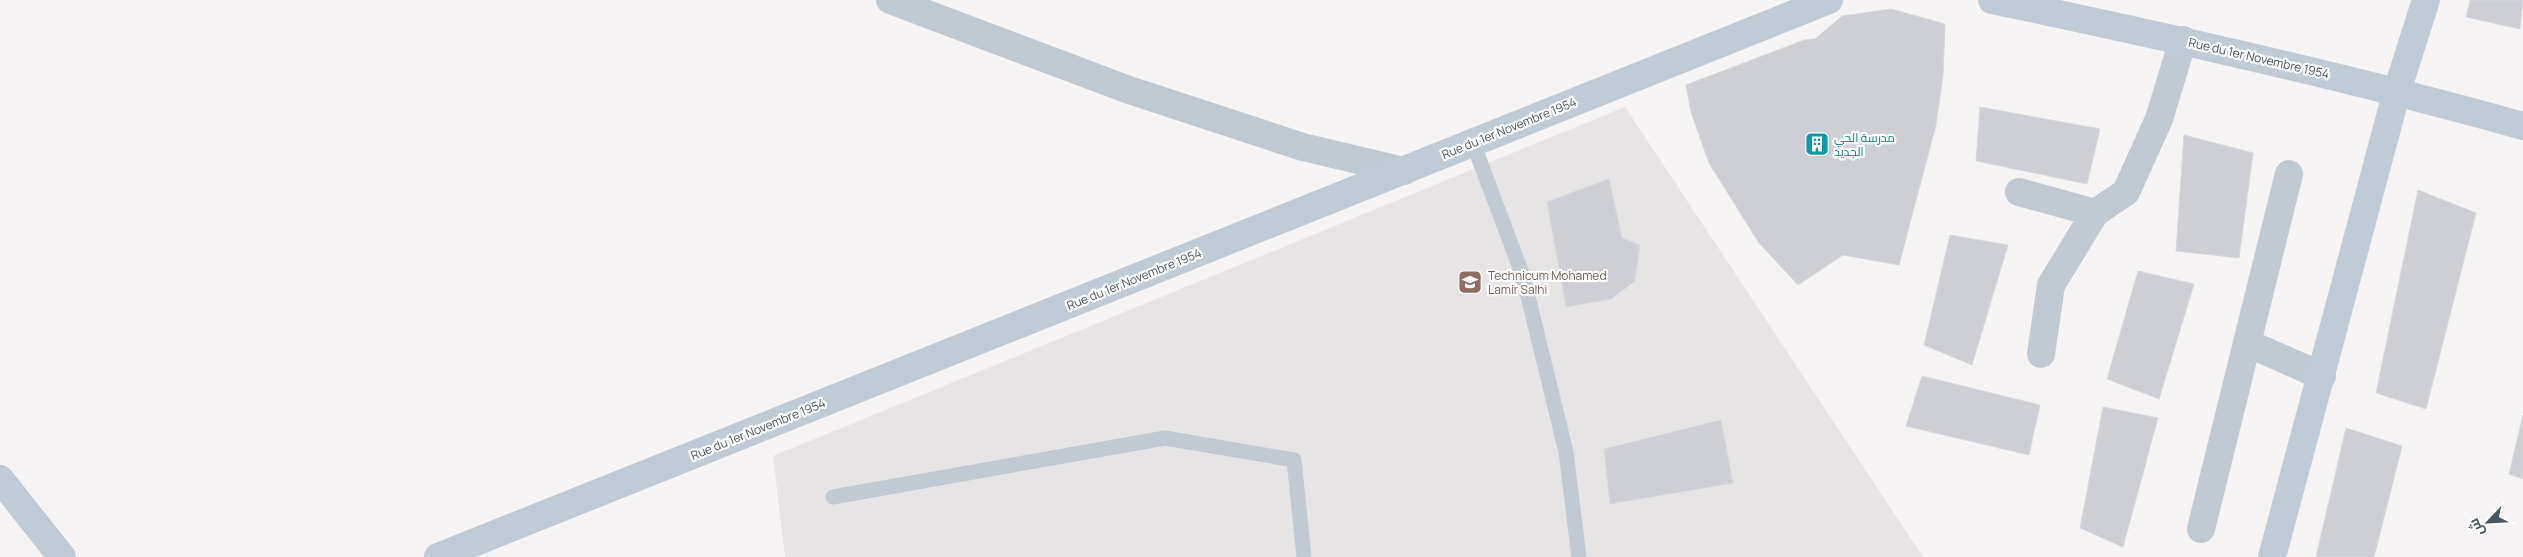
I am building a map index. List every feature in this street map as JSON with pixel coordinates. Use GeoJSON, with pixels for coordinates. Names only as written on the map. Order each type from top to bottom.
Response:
{"type":"FeatureCollection","features":[{"type":"Feature","properties":{"kind":"main road","name":"Rue du 1er Novembre 1954"},"geometry":{"type":"LineString","coordinates":[[438,557],[1829,0]]}},
{"type":"Feature","properties":{"kind":"main road","name":"Rue du 1er Novembre 1954"},"geometry":{"type":"LineString","coordinates":[[1992,0],[2183,40],[2397,91],[2523,126]]}},
{"type":"Feature","properties":{"kind":"main road"},"geometry":{"type":"LineString","coordinates":[[2272,557],[2397,91],[2426,0]]}},
{"type":"Feature","properties":{"kind":"main road"},"geometry":{"type":"LineString","coordinates":[[0,479],[62,557]]}},
{"type":"Feature","properties":{"kind":"street"},"geometry":{"type":"LineString","coordinates":[[890,0],[1129,90],[1303,147],[1404,171]]}},
{"type":"Feature","properties":{"kind":"street"},"geometry":{"type":"LineString","coordinates":[[2041,354],[2051,285],[2095,213],[2126,192],[2159,119],[2183,40]]}},
{"type":"Feature","properties":{"kind":"street"},"geometry":{"type":"LineString","coordinates":[[2201,529],[2289,174]]}},
{"type":"Feature","properties":{"kind":"street"},"geometry":{"type":"LineString","coordinates":[[2019,192],[2095,213]]}},
{"type":"Feature","properties":{"kind":"street"},"geometry":{"type":"LineString","coordinates":[[2246,343],[2322,376]]}},
{"type":"Feature","properties":{"kind":"lane"},"geometry":{"type":"LineString","coordinates":[[1473,143],[1524,276],[1566,452],[1580,557]]}},
{"type":"Feature","properties":{"kind":"lane"},"geometry":{"type":"LineString","coordinates":[[833,497],[1165,438],[1294,460],[1304,557]]}},
{"type":"Feature","properties":{"kind":"shaded area","name":"Technicum Mohamed Lamir Salhi"},"geometry":{"type":"Polygon","coordinates":[[[1625,107],[1923,557],[785,557],[773,456],[1625,107]]]}},
{"type":"Feature","properties":{"kind":"building"},"geometry":{"type":"Polygon","coordinates":[[[2470,0],[2523,0],[2520,29],[2466,17],[2470,0]]]}},
{"type":"Feature","properties":{"kind":"building","name":"مدرسة الحي الجديد"},"geometry":{"type":"Polygon","coordinates":[[[1891,9],[1945,24],[1943,75],[1936,125],[1899,265],[1843,255],[1798,285],[1759,243],[1709,163],[1691,112],[1686,85],[1804,40],[1815,39],[1842,16],[1891,9]]]}},
{"type":"Feature","properties":{"kind":"building"},"geometry":{"type":"Polygon","coordinates":[[[1980,107],[2100,129],[2087,184],[1976,161],[1980,107]]]}},
{"type":"Feature","properties":{"kind":"building"},"geometry":{"type":"Polygon","coordinates":[[[2184,135],[2253,153],[2239,258],[2176,251],[2184,135]]]}},
{"type":"Feature","properties":{"kind":"building"},"geometry":{"type":"Polygon","coordinates":[[[1609,179],[1622,238],[1640,245],[1635,281],[1611,299],[1566,307],[1547,202],[1609,179]]]}},
{"type":"Feature","properties":{"kind":"building"},"geometry":{"type":"Polygon","coordinates":[[[2418,190],[2476,213],[2426,409],[2376,393],[2418,190]]]}},
{"type":"Feature","properties":{"kind":"building"},"geometry":{"type":"Polygon","coordinates":[[[1950,235],[2008,245],[1972,365],[1924,345],[1950,235]]]}},
{"type":"Feature","properties":{"kind":"building"},"geometry":{"type":"Polygon","coordinates":[[[2138,271],[2194,284],[2159,399],[2107,379],[2138,271]]]}},
{"type":"Feature","properties":{"kind":"building"},"geometry":{"type":"Polygon","coordinates":[[[1922,376],[2040,405],[2029,455],[1906,426],[1922,376]]]}},
{"type":"Feature","properties":{"kind":"building"},"geometry":{"type":"Polygon","coordinates":[[[2103,407],[2158,418],[2123,547],[2080,528],[2103,407]]]}},
{"type":"Feature","properties":{"kind":"building"},"geometry":{"type":"Polygon","coordinates":[[[2523,415],[2523,479],[2509,474],[2523,415]]]}},
{"type":"Feature","properties":{"kind":"building"},"geometry":{"type":"Polygon","coordinates":[[[1721,420],[1733,483],[1610,504],[1604,449],[1721,420]]]}},
{"type":"Feature","properties":{"kind":"building"},"geometry":{"type":"Polygon","coordinates":[[[2346,428],[2402,446],[2374,557],[2316,557],[2346,428]]]}},
{"type":"Feature","properties":{"kind":"place","name":"مدرسة الحي الجديد"},"geometry":{"type":"Point","coordinates":[1817,144]}},
{"type":"Feature","properties":{"kind":"place","name":"Technicum Mohamed Lamir Salhi"},"geometry":{"type":"Point","coordinates":[1470,282]}}]}
